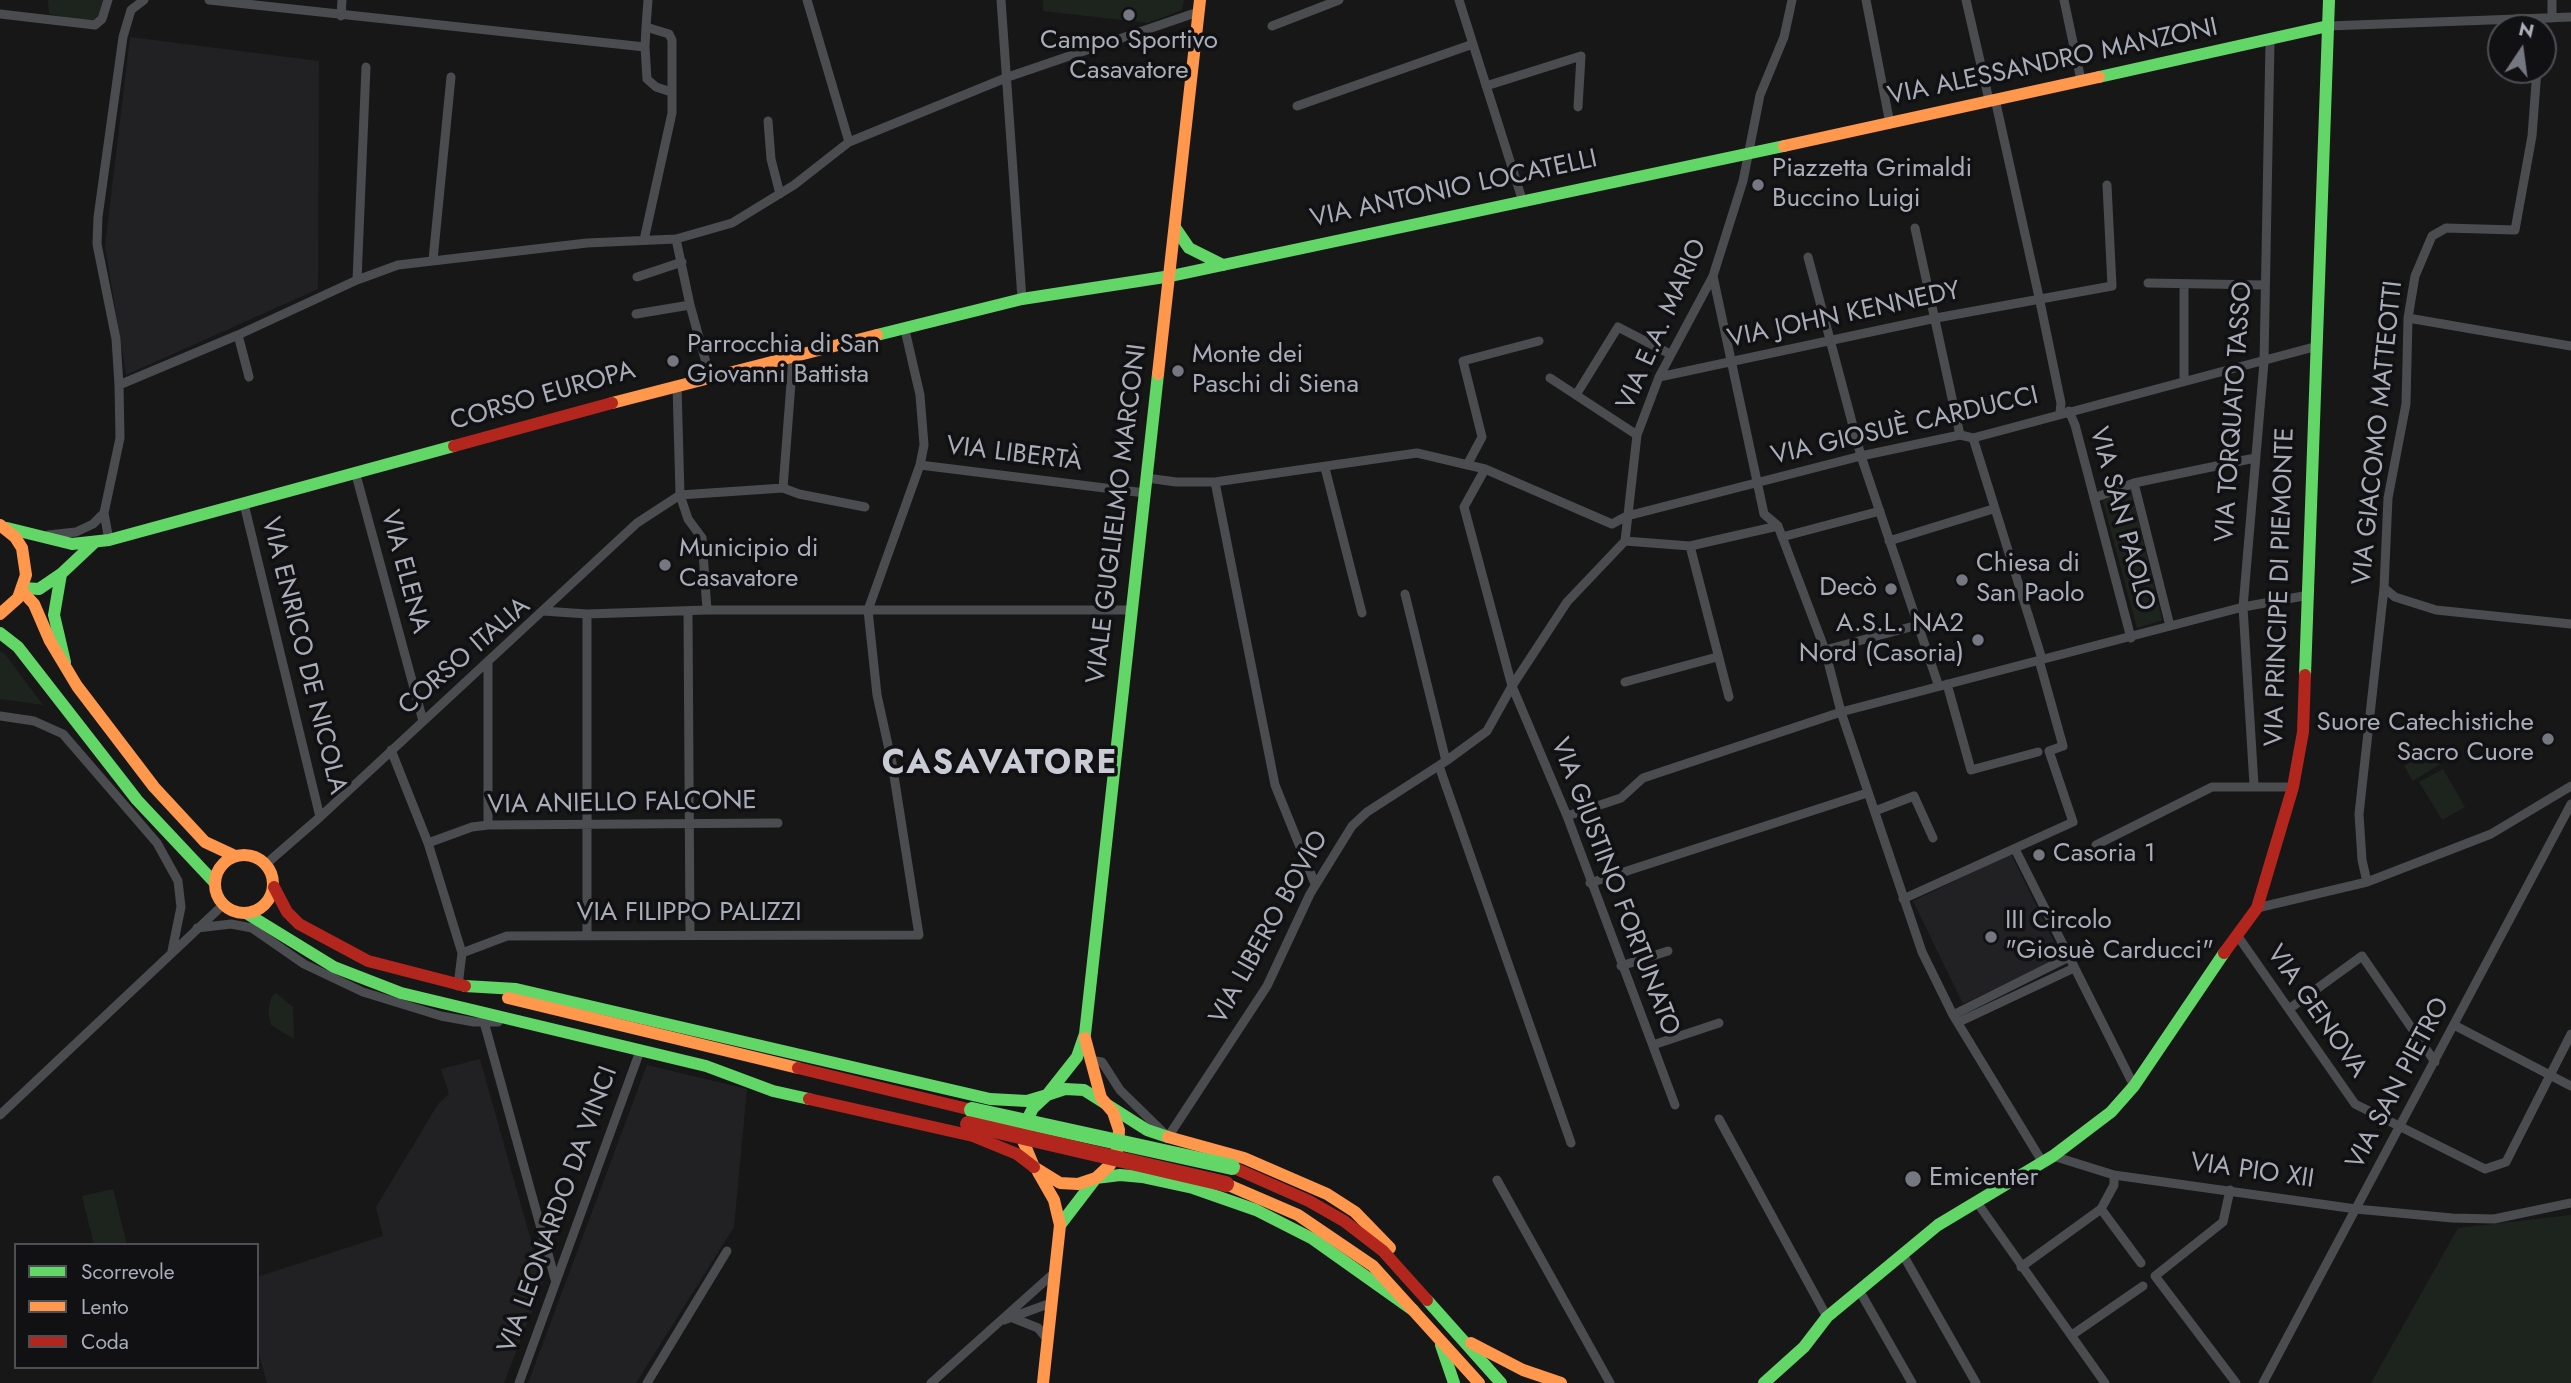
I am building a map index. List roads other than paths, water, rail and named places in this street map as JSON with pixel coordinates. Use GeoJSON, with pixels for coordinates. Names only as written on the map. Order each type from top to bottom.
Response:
{"type":"FeatureCollection","features":[{"type":"Feature","properties":{"kind":"main road","name":"VIA PRINCIPE DI PIEMONTE"},"geometry":{"type":"LineString","coordinates":[[1764,1383],[1804,1347],[1827,1317],[1902,1253],[1976,1200],[2048,1159],[2111,1112],[2134,1086],[2257,908],[2293,787],[2303,732],[2314,347],[2329,0]]}},
{"type":"Feature","properties":{"kind":"main road","name":"VIALE GUGLIELMO MARCONI"},"geometry":{"type":"LineString","coordinates":[[1047,1095],[1077,1057],[1085,1034],[1130,610],[1177,229],[1199,6]]}},
{"type":"Feature","properties":{"kind":"main road","name":"VIA ALESSANDRO MANZONI"},"geometry":{"type":"LineString","coordinates":[[1747,154],[2081,79],[2270,41],[2328,26]]}},
{"type":"Feature","properties":{"kind":"main road","name":"VIA ANTONIO LOCATELLI"},"geometry":{"type":"LineString","coordinates":[[1171,276],[1522,199],[1747,154]]}},
{"type":"Feature","properties":{"kind":"main road"},"geometry":{"type":"LineString","coordinates":[[1177,229],[1189,248],[1223,265]]}},
{"type":"Feature","properties":{"kind":"main road","name":"CORSO EUROPA"},"geometry":{"type":"LineString","coordinates":[[101,541],[356,475],[677,385],[905,331],[1022,299],[1171,276]]}},
{"type":"Feature","properties":{"kind":"main road"},"geometry":{"type":"LineString","coordinates":[[3,526],[72,544],[101,541]]}},
{"type":"Feature","properties":{"kind":"main road"},"geometry":{"type":"LineString","coordinates":[[0,614],[12,605],[22,589],[26,575],[22,548],[3,526]]}},
{"type":"Feature","properties":{"kind":"main road"},"geometry":{"type":"LineString","coordinates":[[22,589],[39,589],[61,575],[101,541]]}},
{"type":"Feature","properties":{"kind":"main road"},"geometry":{"type":"LineString","coordinates":[[61,575],[54,615],[63,643],[65,666]]}},
{"type":"Feature","properties":{"kind":"main road"},"geometry":{"type":"LineString","coordinates":[[22,589],[34,604],[65,666],[108,730],[154,787],[205,842],[236,856],[254,856],[265,864],[287,912],[299,924],[329,943],[368,961],[458,986],[706,1046],[1226,1184],[1298,1215],[1373,1266],[1479,1383]]}},
{"type":"Feature","properties":{"kind":"main road"},"geometry":{"type":"LineString","coordinates":[[0,633],[18,647],[137,800],[215,883],[224,904],[236,912],[246,913],[310,954],[365,980],[515,1021],[640,1051],[1232,1167],[1309,1200],[1344,1221],[1383,1251],[1500,1383]]}},
{"type":"Feature","properties":{"kind":"main road"},"geometry":{"type":"LineString","coordinates":[[215,883],[221,866],[236,856]]}},
{"type":"Feature","properties":{"kind":"main road"},"geometry":{"type":"LineString","coordinates":[[246,913],[265,905],[274,887]]}},
{"type":"Feature","properties":{"kind":"main road"},"geometry":{"type":"LineString","coordinates":[[458,986],[516,989],[989,1099],[1027,1101],[1065,1089],[1084,1090],[1101,1098],[1147,1130],[1244,1158],[1327,1194],[1373,1228],[1400,1259],[1419,1290]]}},
{"type":"Feature","properties":{"kind":"main road","name":"VIALE GUGLIELMO MARCONI"},"geometry":{"type":"LineString","coordinates":[[1085,1034],[1089,1060],[1101,1098]]}},
{"type":"Feature","properties":{"kind":"main road"},"geometry":{"type":"LineString","coordinates":[[706,1066],[774,1091],[973,1136],[1017,1154],[1060,1183],[1078,1184],[1120,1175],[1193,1188],[1256,1210],[1313,1239],[1413,1310]]}},
{"type":"Feature","properties":{"kind":"main road"},"geometry":{"type":"LineString","coordinates":[[1043,1383],[1060,1225],[1054,1200],[1034,1167],[1024,1143],[1025,1124],[1033,1108],[1047,1095]]}},
{"type":"Feature","properties":{"kind":"main road"},"geometry":{"type":"LineString","coordinates":[[1060,1225],[1096,1178],[1110,1165],[1118,1148],[1119,1130],[1113,1112],[1101,1098]]}},
{"type":"Feature","properties":{"kind":"main road"},"geometry":{"type":"LineString","coordinates":[[1461,1337],[1523,1370],[1561,1383]]}},
{"type":"Feature","properties":{"kind":"main road"},"geometry":{"type":"LineString","coordinates":[[1440,1339],[1454,1383]]}},
{"type":"Feature","properties":{"kind":"street"},"geometry":{"type":"LineString","coordinates":[[0,14],[95,25],[102,19],[108,0]]}},
{"type":"Feature","properties":{"kind":"street"},"geometry":{"type":"LineString","coordinates":[[93,524],[91,538],[101,541],[104,513],[120,438],[116,339],[97,244],[98,217],[123,37],[131,10],[144,0]]}},
{"type":"Feature","properties":{"kind":"street"},"geometry":{"type":"LineString","coordinates":[[209,0],[645,47]]}},
{"type":"Feature","properties":{"kind":"street"},"geometry":{"type":"LineString","coordinates":[[341,16],[342,0]]}},
{"type":"Feature","properties":{"kind":"street"},"geometry":{"type":"LineString","coordinates":[[648,0],[645,47],[647,79],[656,88],[671,92]]}},
{"type":"Feature","properties":{"kind":"street"},"geometry":{"type":"LineString","coordinates":[[807,0],[849,142]]}},
{"type":"Feature","properties":{"kind":"street"},"geometry":{"type":"LineString","coordinates":[[1001,0],[1022,299]]}},
{"type":"Feature","properties":{"kind":"street"},"geometry":{"type":"LineString","coordinates":[[1272,26],[1339,0]]}},
{"type":"Feature","properties":{"kind":"street","name":"VIA E.A. MARIO"},"geometry":{"type":"LineString","coordinates":[[1627,516],[1637,435],[1659,377],[1713,276],[1742,181],[1760,95],[1784,37],[1792,0]]}},
{"type":"Feature","properties":{"kind":"street"},"geometry":{"type":"LineString","coordinates":[[1866,0],[1890,124]]}},
{"type":"Feature","properties":{"kind":"street","name":"VIA SAN PAOLO"},"geometry":{"type":"LineString","coordinates":[[1966,0],[2039,297],[2061,403],[2064,412],[2075,425],[2131,638]]}},
{"type":"Feature","properties":{"kind":"street"},"geometry":{"type":"LineString","coordinates":[[2064,0],[2081,79]]}},
{"type":"Feature","properties":{"kind":"street"},"geometry":{"type":"LineString","coordinates":[[1462,1],[1522,199]]}},
{"type":"Feature","properties":{"kind":"street"},"geometry":{"type":"LineString","coordinates":[[119,384],[238,335],[357,279],[398,265],[676,239],[732,223],[780,194],[849,142],[1008,77],[1199,6]]}},
{"type":"Feature","properties":{"kind":"street","name":"VIA ALESSANDRO MANZONI"},"geometry":{"type":"LineString","coordinates":[[2328,26],[2487,24]]}},
{"type":"Feature","properties":{"kind":"street"},"geometry":{"type":"LineString","coordinates":[[644,240],[656,175],[670,133],[671,92],[669,34],[646,27]]}},
{"type":"Feature","properties":{"kind":"street","name":"VIA TORQUATO TASSO"},"geometry":{"type":"LineString","coordinates":[[2254,785],[2247,709],[2243,607],[2264,362],[2270,41]]}},
{"type":"Feature","properties":{"kind":"street"},"geometry":{"type":"LineString","coordinates":[[1297,106],[1473,44]]}},
{"type":"Feature","properties":{"kind":"street"},"geometry":{"type":"LineString","coordinates":[[1486,86],[1581,56],[1578,107]]}},
{"type":"Feature","properties":{"kind":"street"},"geometry":{"type":"LineString","coordinates":[[357,279],[366,67]]}},
{"type":"Feature","properties":{"kind":"street"},"geometry":{"type":"LineString","coordinates":[[433,260],[451,77]]}},
{"type":"Feature","properties":{"kind":"street","name":"VIA GIACOMO MATTEOTTI"},"geometry":{"type":"LineString","coordinates":[[2367,882],[2359,814],[2384,588],[2388,498],[2406,404],[2408,318],[2415,276],[2432,236],[2446,229],[2515,230],[2532,136],[2536,84]]}},
{"type":"Feature","properties":{"kind":"street"},"geometry":{"type":"LineString","coordinates":[[768,121],[771,159],[780,194]]}},
{"type":"Feature","properties":{"kind":"street","name":"VIA JOHN KENNEDY"},"geometry":{"type":"LineString","coordinates":[[1659,377],[2039,297],[2112,286],[2107,185]]}},
{"type":"Feature","properties":{"kind":"street"},"geometry":{"type":"LineString","coordinates":[[1915,228],[1961,435]]}},
{"type":"Feature","properties":{"kind":"street"},"geometry":{"type":"LineString","coordinates":[[676,239],[690,305],[710,377]]}},
{"type":"Feature","properties":{"kind":"street"},"geometry":{"type":"LineString","coordinates":[[1808,257],[1861,456],[1918,625],[1943,684],[1971,771],[2038,752]]}},
{"type":"Feature","properties":{"kind":"street"},"geometry":{"type":"LineString","coordinates":[[637,277],[682,262]]}},
{"type":"Feature","properties":{"kind":"street"},"geometry":{"type":"LineString","coordinates":[[1713,276],[1764,514],[1778,526],[1825,650],[1841,712],[1867,793],[1922,951],[1956,1019],[2048,1159]]}},
{"type":"Feature","properties":{"kind":"street"},"geometry":{"type":"LineString","coordinates":[[2148,284],[2265,285]]}},
{"type":"Feature","properties":{"kind":"street"},"geometry":{"type":"LineString","coordinates":[[2184,285],[2185,381]]}},
{"type":"Feature","properties":{"kind":"street"},"geometry":{"type":"LineString","coordinates":[[636,314],[690,305]]}},
{"type":"Feature","properties":{"kind":"street"},"geometry":{"type":"LineString","coordinates":[[2408,318],[2571,346]]}},
{"type":"Feature","properties":{"kind":"street"},"geometry":{"type":"LineString","coordinates":[[1576,395],[1618,327],[1670,354]]}},
{"type":"Feature","properties":{"kind":"street"},"geometry":{"type":"LineString","coordinates":[[868,610],[919,465],[924,420],[905,331]]}},
{"type":"Feature","properties":{"kind":"street"},"geometry":{"type":"LineString","coordinates":[[238,335],[249,377]]}},
{"type":"Feature","properties":{"kind":"street"},"geometry":{"type":"LineString","coordinates":[[1467,464],[1482,437],[1463,361],[1539,341]]}},
{"type":"Feature","properties":{"kind":"street","name":"VIA GIOSUÈ CARDUCCI"},"geometry":{"type":"LineString","coordinates":[[1325,468],[1417,453],[1485,469],[1612,523],[1627,516],[1861,456],[1961,435],[1973,439],[2064,412],[2314,347]]}},
{"type":"Feature","properties":{"kind":"street"},"geometry":{"type":"LineString","coordinates":[[783,488],[793,356]]}},
{"type":"Feature","properties":{"kind":"street"},"geometry":{"type":"LineString","coordinates":[[1550,378],[1637,435]]}},
{"type":"Feature","properties":{"kind":"street"},"geometry":{"type":"LineString","coordinates":[[677,385],[680,495],[688,519],[702,538],[707,610]]}},
{"type":"Feature","properties":{"kind":"street"},"geometry":{"type":"LineString","coordinates":[[1903,899],[2073,822],[2049,751],[2063,746],[2041,659],[1973,439]]}},
{"type":"Feature","properties":{"kind":"street"},"geometry":{"type":"LineString","coordinates":[[2094,498],[2134,483],[2255,458]]}},
{"type":"Feature","properties":{"kind":"street","name":"VIA LIBERTÀ"},"geometry":{"type":"LineString","coordinates":[[919,465],[1146,485],[1215,482],[1325,468]]}},
{"type":"Feature","properties":{"kind":"street"},"geometry":{"type":"LineString","coordinates":[[1325,468],[1362,613]]}},
{"type":"Feature","properties":{"kind":"street","name":"VIA GIUSTINO FORTUNATO"},"geometry":{"type":"LineString","coordinates":[[1485,469],[1464,508],[1512,686],[1567,816],[1675,1105]]}},
{"type":"Feature","properties":{"kind":"street","name":"VIA ELENA"},"geometry":{"type":"LineString","coordinates":[[356,475],[423,720]]}},
{"type":"Feature","properties":{"kind":"street"},"geometry":{"type":"LineString","coordinates":[[1215,482],[1275,785],[1315,884]]}},
{"type":"Feature","properties":{"kind":"street"},"geometry":{"type":"LineString","coordinates":[[2134,483],[2170,626]]}},
{"type":"Feature","properties":{"kind":"street"},"geometry":{"type":"LineString","coordinates":[[543,611],[637,523],[680,495],[783,488],[799,494],[866,507]]}},
{"type":"Feature","properties":{"kind":"street","name":"VIA ENRICO DE NICOLA"},"geometry":{"type":"LineString","coordinates":[[244,504],[320,817]]}},
{"type":"Feature","properties":{"kind":"street"},"geometry":{"type":"LineString","coordinates":[[1889,541],[1993,509]]}},
{"type":"Feature","properties":{"kind":"street"},"geometry":{"type":"LineString","coordinates":[[1782,537],[1880,511]]}},
{"type":"Feature","properties":{"kind":"street"},"geometry":{"type":"LineString","coordinates":[[34,534],[66,534],[93,524],[104,513]]}},
{"type":"Feature","properties":{"kind":"street"},"geometry":{"type":"LineString","coordinates":[[1627,516],[1625,541],[1690,546],[1778,526]]}},
{"type":"Feature","properties":{"kind":"street","name":"VIA LIBERO BOVIO"},"geometry":{"type":"LineString","coordinates":[[1168,1137],[1267,986],[1315,884],[1352,825],[1487,731],[1512,686],[1567,602],[1625,541]]}},
{"type":"Feature","properties":{"kind":"street"},"geometry":{"type":"LineString","coordinates":[[1690,546],[1729,697]]}},
{"type":"Feature","properties":{"kind":"street"},"geometry":{"type":"LineString","coordinates":[[2384,588],[2395,597],[2435,610],[2571,624]]}},
{"type":"Feature","properties":{"kind":"street"},"geometry":{"type":"LineString","coordinates":[[1405,594],[1442,764],[1571,1143]]}},
{"type":"Feature","properties":{"kind":"street"},"geometry":{"type":"LineString","coordinates":[[1567,816],[1621,798],[1643,778],[1841,712],[2243,607],[2309,595]]}},
{"type":"Feature","properties":{"kind":"street","name":"CORSO ITALIA"},"geometry":{"type":"LineString","coordinates":[[265,864],[320,817],[543,611],[587,614],[707,610],[1130,610]]}},
{"type":"Feature","properties":{"kind":"street","name":"VIA FILIPPO PALIZZI"},"geometry":{"type":"LineString","coordinates":[[462,953],[507,936],[919,935],[892,763],[877,695],[868,610]]}},
{"type":"Feature","properties":{"kind":"street"},"geometry":{"type":"LineString","coordinates":[[688,612],[690,934]]}},
{"type":"Feature","properties":{"kind":"street"},"geometry":{"type":"LineString","coordinates":[[587,614],[587,935]]}},
{"type":"Feature","properties":{"kind":"street"},"geometry":{"type":"LineString","coordinates":[[1825,650],[1918,625]]}},
{"type":"Feature","properties":{"kind":"street"},"geometry":{"type":"LineString","coordinates":[[1625,682],[1717,657]]}},
{"type":"Feature","properties":{"kind":"street"},"geometry":{"type":"LineString","coordinates":[[488,661],[488,825]]}},
{"type":"Feature","properties":{"kind":"street"},"geometry":{"type":"LineString","coordinates":[[0,716],[34,721],[63,734],[144,827],[168,860],[178,881],[181,907],[172,951]]}},
{"type":"Feature","properties":{"kind":"street"},"geometry":{"type":"LineString","coordinates":[[391,750],[428,842],[462,953],[458,986]]}},
{"type":"Feature","properties":{"kind":"street"},"geometry":{"type":"LineString","coordinates":[[2096,845],[2212,787],[2293,787]]}},
{"type":"Feature","properties":{"kind":"street"},"geometry":{"type":"LineString","coordinates":[[2257,908],[2367,882],[2491,834],[2570,789]]}},
{"type":"Feature","properties":{"kind":"street"},"geometry":{"type":"LineString","coordinates":[[1590,883],[1867,793]]}},
{"type":"Feature","properties":{"kind":"street"},"geometry":{"type":"LineString","coordinates":[[1875,811],[1914,796],[1933,838]]}},
{"type":"Feature","properties":{"kind":"street","name":"VIA SAN PIETRO"},"geometry":{"type":"LineString","coordinates":[[2263,1383],[2571,804]]}},
{"type":"Feature","properties":{"kind":"street","name":"VIA ANIELLO FALCONE"},"geometry":{"type":"LineString","coordinates":[[428,842],[472,827],[488,825],[778,823]]}},
{"type":"Feature","properties":{"kind":"street"},"geometry":{"type":"LineString","coordinates":[[2015,849],[2134,1086]]}},
{"type":"Feature","properties":{"kind":"street"},"geometry":{"type":"LineString","coordinates":[[0,1115],[224,904]]}},
{"type":"Feature","properties":{"kind":"street"},"geometry":{"type":"LineString","coordinates":[[197,928],[231,924],[252,928],[304,964],[352,987],[441,1016],[484,1022],[515,1021]]}},
{"type":"Feature","properties":{"kind":"street","name":"VIA GENOVA"},"geometry":{"type":"LineString","coordinates":[[2237,935],[2354,1104],[2402,1125],[2485,1169],[2506,1162],[2550,1075]]}},
{"type":"Feature","properties":{"kind":"street"},"geometry":{"type":"LineString","coordinates":[[1621,966],[1668,951]]}},
{"type":"Feature","properties":{"kind":"street"},"geometry":{"type":"LineString","coordinates":[[2290,1009],[2362,956],[2435,1062]]}},
{"type":"Feature","properties":{"kind":"street"},"geometry":{"type":"LineString","coordinates":[[1956,1019],[2069,957]]}},
{"type":"Feature","properties":{"kind":"street"},"geometry":{"type":"LineString","coordinates":[[1956,1019],[2074,968]]}},
{"type":"Feature","properties":{"kind":"street"},"geometry":{"type":"LineString","coordinates":[[484,1022],[556,1280]]}},
{"type":"Feature","properties":{"kind":"street"},"geometry":{"type":"LineString","coordinates":[[1653,1045],[1719,1023]]}},
{"type":"Feature","properties":{"kind":"street"},"geometry":{"type":"LineString","coordinates":[[2454,1025],[2571,1086]]}},
{"type":"Feature","properties":{"kind":"street"},"geometry":{"type":"LineString","coordinates":[[2550,1075],[2571,1034]]}},
{"type":"Feature","properties":{"kind":"street","name":"VIA LEONARDO DA VINCI"},"geometry":{"type":"LineString","coordinates":[[519,1383],[640,1051]]}},
{"type":"Feature","properties":{"kind":"street"},"geometry":{"type":"LineString","coordinates":[[1089,1060],[1102,1062],[1120,1090],[1168,1137]]}},
{"type":"Feature","properties":{"kind":"street"},"geometry":{"type":"LineString","coordinates":[[1719,1119],[1827,1317]]}},
{"type":"Feature","properties":{"kind":"street","name":"VIA PIO XII"},"geometry":{"type":"LineString","coordinates":[[2048,1159],[2114,1175],[2356,1209],[2494,1219],[2571,1203]]}},
{"type":"Feature","properties":{"kind":"street"},"geometry":{"type":"LineString","coordinates":[[2021,1266],[2101,1209],[2114,1185],[2114,1175]]}},
{"type":"Feature","properties":{"kind":"street"},"geometry":{"type":"LineString","coordinates":[[1497,1180],[1611,1383]]}},
{"type":"Feature","properties":{"kind":"street"},"geometry":{"type":"LineString","coordinates":[[2230,1190],[2223,1222],[2155,1276],[2236,1383]]}},
{"type":"Feature","properties":{"kind":"street"},"geometry":{"type":"LineString","coordinates":[[1976,1200],[2105,1383]]}},
{"type":"Feature","properties":{"kind":"street"},"geometry":{"type":"LineString","coordinates":[[2101,1209],[2141,1263]]}},
{"type":"Feature","properties":{"kind":"street"},"geometry":{"type":"LineString","coordinates":[[646,1383],[727,1251]]}},
{"type":"Feature","properties":{"kind":"street"},"geometry":{"type":"LineString","coordinates":[[1902,1253],[1976,1383]]}},
{"type":"Feature","properties":{"kind":"street"},"geometry":{"type":"LineString","coordinates":[[931,1383],[1055,1272]]}},
{"type":"Feature","properties":{"kind":"street"},"geometry":{"type":"LineString","coordinates":[[2072,1335],[2143,1286]]}},
{"type":"Feature","properties":{"kind":"street"},"geometry":{"type":"LineString","coordinates":[[1859,1290],[1912,1383]]}},
{"type":"Feature","properties":{"kind":"street"},"geometry":{"type":"LineString","coordinates":[[999,1322],[1052,1303]]}},
{"type":"Feature","properties":{"kind":"street"},"geometry":{"type":"LineString","coordinates":[[1011,1318],[1038,1328],[1048,1340]]}},
{"type":"Feature","properties":{"kind":"place","name":"Campo Sportivo Casavatore"},"geometry":{"type":"Point","coordinates":[1129,15]}},
{"type":"Feature","properties":{"kind":"place","name":"Piazzetta Grimaldi Buccino Luigi"},"geometry":{"type":"Point","coordinates":[1758,185]}},
{"type":"Feature","properties":{"kind":"place","name":"Parrocchia di San Giovanni Battista"},"geometry":{"type":"Point","coordinates":[673,361]}},
{"type":"Feature","properties":{"kind":"place","name":"Monte dei Paschi di Siena"},"geometry":{"type":"Point","coordinates":[1178,371]}},
{"type":"Feature","properties":{"kind":"place","name":"Municipio di Casavatore"},"geometry":{"type":"Point","coordinates":[665,565]}},
{"type":"Feature","properties":{"kind":"place","name":"Chiesa di San Paolo"},"geometry":{"type":"Point","coordinates":[1962,580]}},
{"type":"Feature","properties":{"kind":"place","name":"Decò"},"geometry":{"type":"Point","coordinates":[1891,589]}},
{"type":"Feature","properties":{"kind":"place","name":"A.S.L. NA2 Nord (Casoria)"},"geometry":{"type":"Point","coordinates":[1978,640]}},
{"type":"Feature","properties":{"kind":"place","name":"Suore Catechistiche Sacro Cuore"},"geometry":{"type":"Point","coordinates":[2548,739]}},
{"type":"Feature","properties":{"kind":"place","name":"Casoria 1"},"geometry":{"type":"Point","coordinates":[2039,855]}},
{"type":"Feature","properties":{"kind":"place","name":"III Circolo \"Giosuè Carducci\""},"geometry":{"type":"Point","coordinates":[1991,937]}},
{"type":"Feature","properties":{"kind":"place","name":"Emicenter"},"geometry":{"type":"Point","coordinates":[1913,1179]}},
{"type":"Feature","properties":{"kind":"district","name":"CASAVATORE"},"geometry":{"type":"Point","coordinates":[1000,765]}}]}
